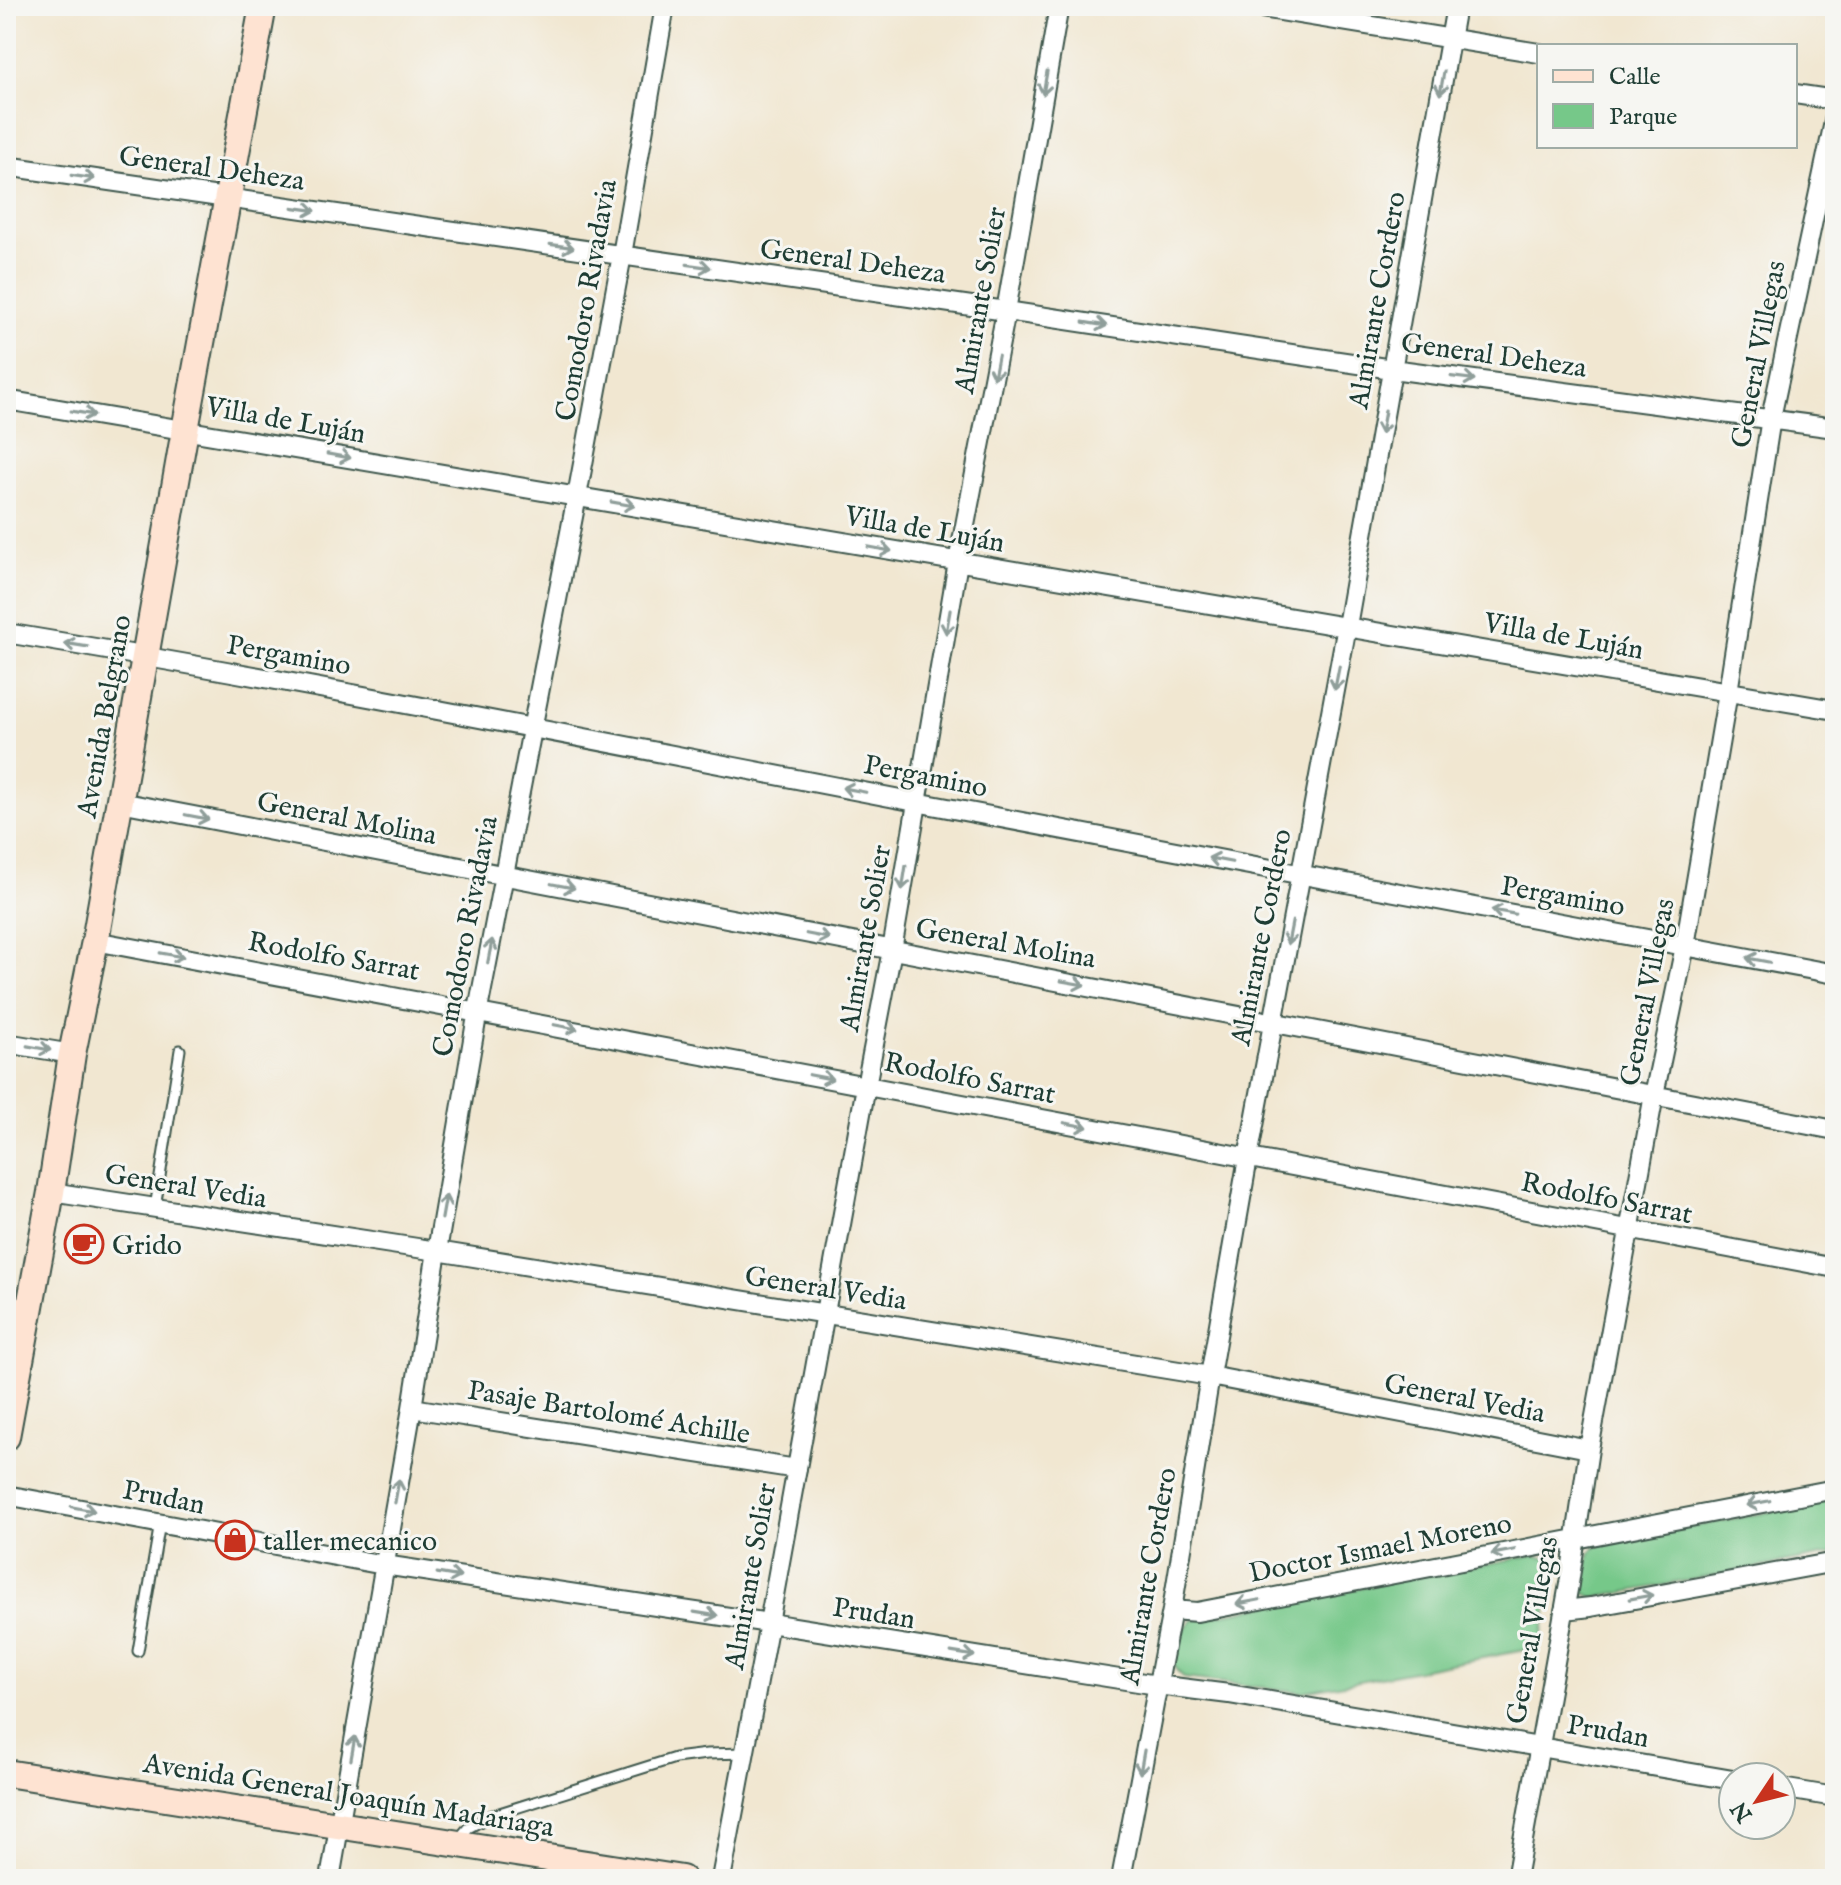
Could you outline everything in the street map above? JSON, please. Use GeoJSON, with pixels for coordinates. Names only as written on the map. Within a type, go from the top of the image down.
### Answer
{"type":"FeatureCollection","features":[{"type":"Feature","properties":{"kind":"street","name":"Avenida Belgrano"},"geometry":{"type":"LineString","coordinates":[[6,1437],[51,1192],[72,1054],[263,6]]}},
{"type":"Feature","properties":{"kind":"street","name":"Comodoro Rivadavia"},"geometry":{"type":"LineString","coordinates":[[330,1879],[478,1010],[622,255],[665,6]]}},
{"type":"Feature","properties":{"kind":"street","name":"Almirante Solier"},"geometry":{"type":"LineString","coordinates":[[721,1879],[892,950],[958,562],[1059,6]]}},
{"type":"Feature","properties":{"kind":"street"},"geometry":{"type":"LineString","coordinates":[[1249,6],[1537,53]]}},
{"type":"Feature","properties":{"kind":"street","name":"Almirante Cordero"},"geometry":{"type":"LineString","coordinates":[[1121,1879],[1172,1610],[1248,1158],[1347,626],[1456,6]]}},
{"type":"Feature","properties":{"kind":"street"},"geometry":{"type":"LineString","coordinates":[[1797,94],[1835,100]]}},
{"type":"Feature","properties":{"kind":"street","name":"General Villegas"},"geometry":{"type":"LineString","coordinates":[[1516,1879],[1589,1449],[1654,1095],[1685,946],[1771,418],[1835,117]]}},
{"type":"Feature","properties":{"kind":"street","name":"General Deheza"},"geometry":{"type":"LineString","coordinates":[[6,166],[1392,369],[1835,428]]}},
{"type":"Feature","properties":{"kind":"street","name":"Villa de Luján"},"geometry":{"type":"LineString","coordinates":[[6,400],[1835,710]]}},
{"type":"Feature","properties":{"kind":"street","name":"Pergamino"},"geometry":{"type":"LineString","coordinates":[[6,633],[532,727],[1835,974]]}},
{"type":"Feature","properties":{"kind":"street","name":"General Molina"},"geometry":{"type":"LineString","coordinates":[[120,802],[1273,1020],[1835,1130]]}},
{"type":"Feature","properties":{"kind":"street","name":"Rodolfo Sarrat"},"geometry":{"type":"LineString","coordinates":[[95,941],[478,1010],[1835,1268]]}},
{"type":"Feature","properties":{"kind":"street"},"geometry":{"type":"LineString","coordinates":[[6,1043],[72,1054]]}},
{"type":"Feature","properties":{"kind":"street","name":"General Vedia"},"geometry":{"type":"LineString","coordinates":[[51,1192],[1210,1376],[1589,1449]]}},
{"type":"Feature","properties":{"kind":"street","name":"Pasaje Bartolomé Achille"},"geometry":{"type":"LineString","coordinates":[[412,1408],[797,1469]]}},
{"type":"Feature","properties":{"kind":"street","name":"Doctor Ismael Moreno"},"geometry":{"type":"LineString","coordinates":[[1172,1610],[1197,1612],[1835,1489]]}},
{"type":"Feature","properties":{"kind":"street","name":"Prudan"},"geometry":{"type":"LineString","coordinates":[[6,1495],[384,1565],[1229,1694],[1717,1777]]}},
{"type":"Feature","properties":{"kind":"street"},"geometry":{"type":"LineString","coordinates":[[1564,1610],[1835,1562]]}},
{"type":"Feature","properties":{"kind":"street","name":"Avenida General Joaquín Madariaga"},"geometry":{"type":"LineString","coordinates":[[6,1773],[682,1879]]}},
{"type":"Feature","properties":{"kind":"street"},"geometry":{"type":"LineString","coordinates":[[1797,1791],[1835,1797]]}},
{"type":"Feature","properties":{"kind":"lane"},"geometry":{"type":"LineString","coordinates":[[155,1208],[180,1050]]}},
{"type":"Feature","properties":{"kind":"lane"},"geometry":{"type":"LineString","coordinates":[[138,1651],[160,1523]]}},
{"type":"Feature","properties":{"kind":"lane"},"geometry":{"type":"LineString","coordinates":[[456,1842],[468,1828],[490,1816],[661,1762],[697,1755],[745,1753]]}},
{"type":"Feature","properties":{"kind":"green space"},"geometry":{"type":"Polygon","coordinates":[[[1835,1499],[1835,1553],[1594,1598],[1585,1593],[1589,1554],[1595,1546],[1835,1499]]]}},
{"type":"Feature","properties":{"kind":"green space"},"geometry":{"type":"Polygon","coordinates":[[[1534,1555],[1549,1559],[1555,1569],[1541,1641],[1530,1649],[1301,1692],[1184,1678],[1175,1668],[1174,1648],[1192,1620],[1534,1555]]]}},
{"type":"Feature","properties":{"kind":"place","name":"Grido"},"geometry":{"type":"Point","coordinates":[84,1244]}},
{"type":"Feature","properties":{"kind":"place","name":"taller mecanico"},"geometry":{"type":"Point","coordinates":[235,1540]}}]}
